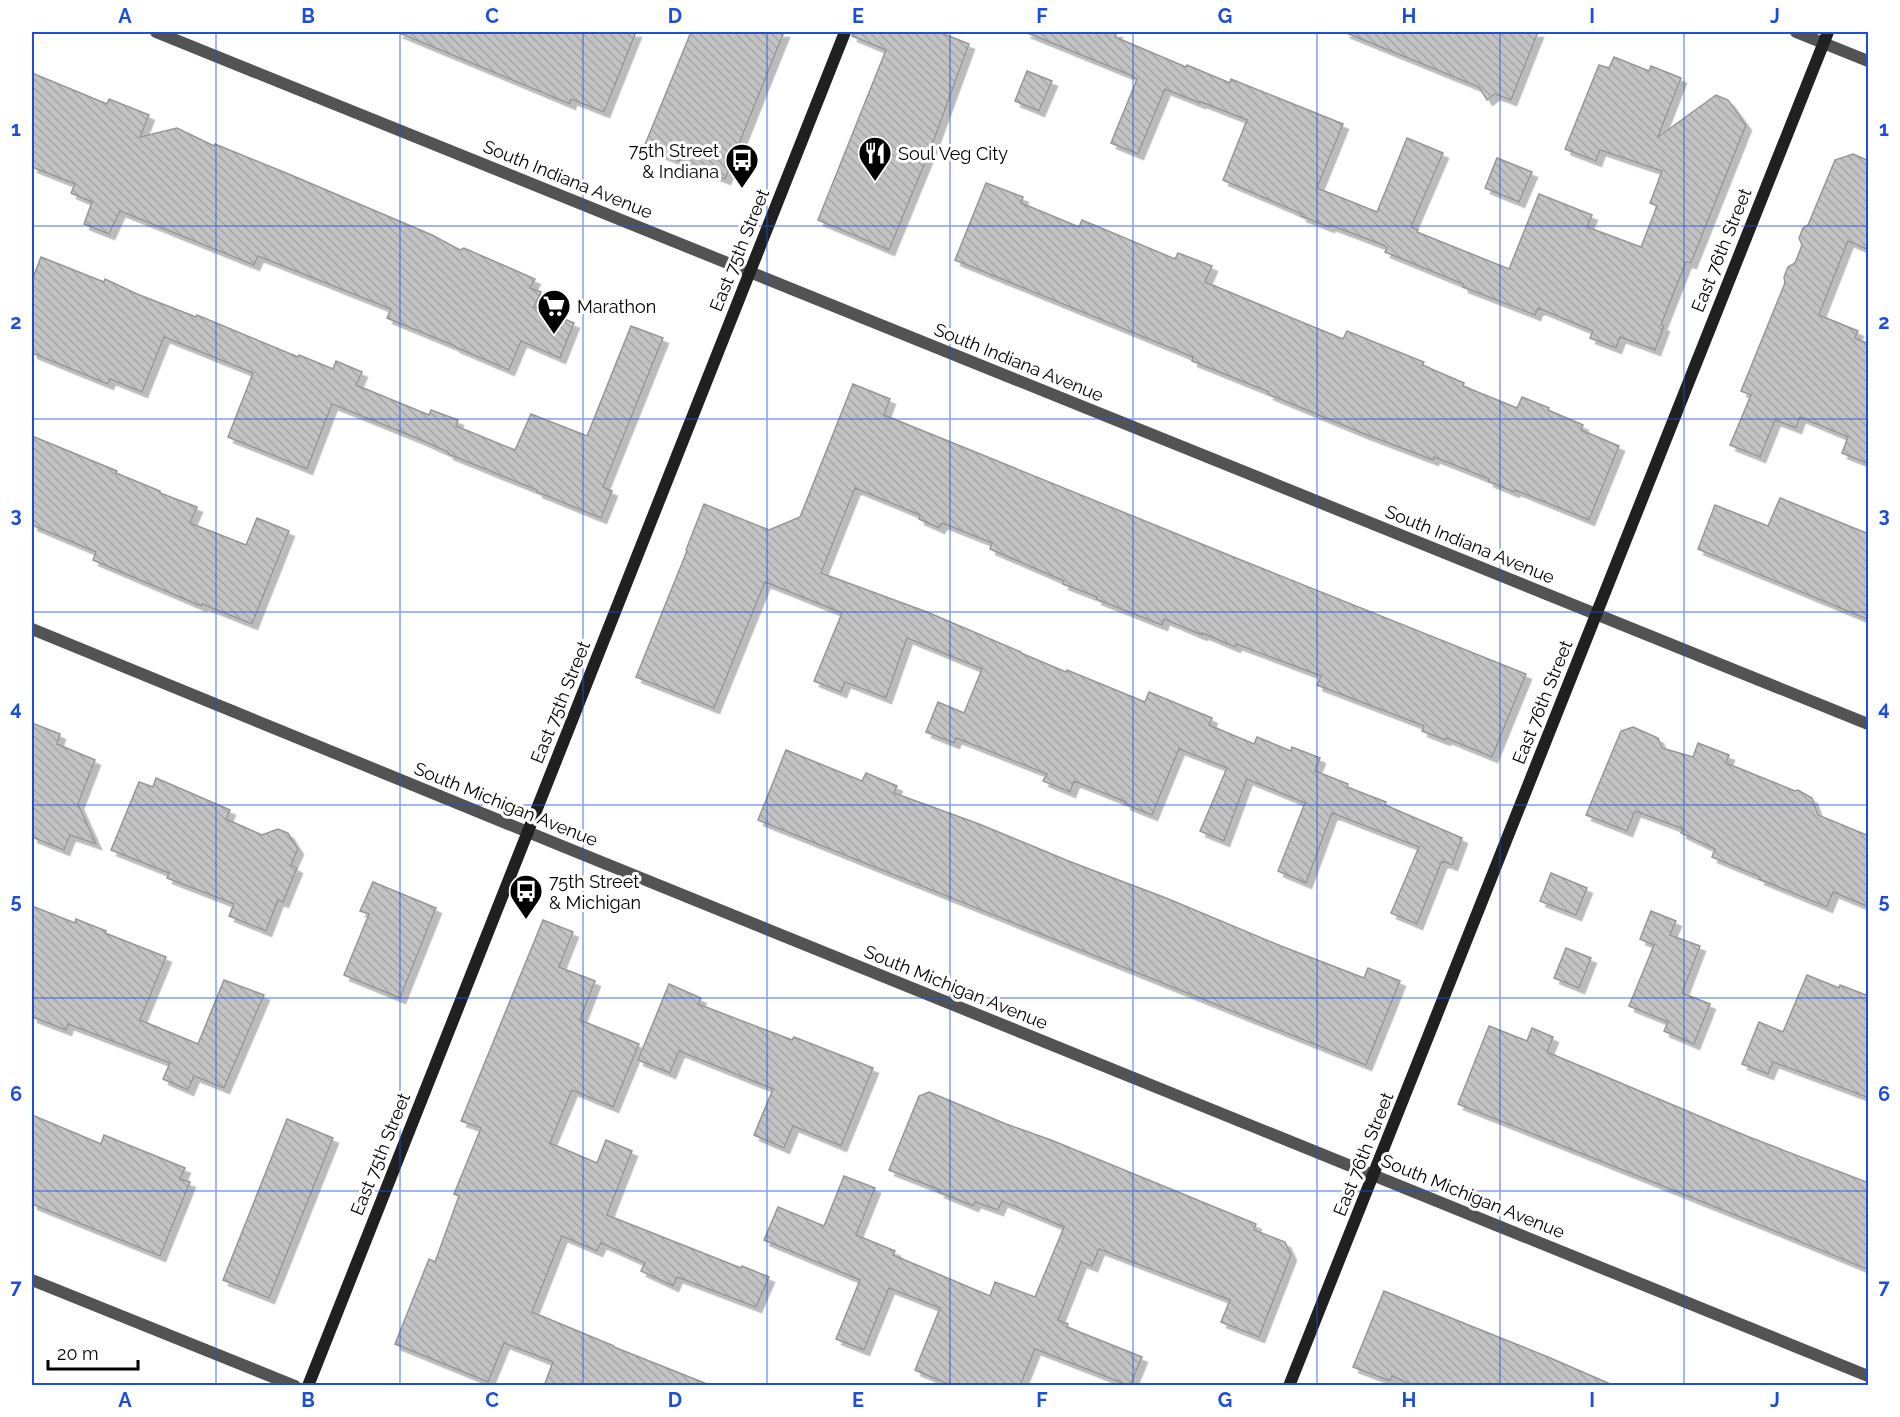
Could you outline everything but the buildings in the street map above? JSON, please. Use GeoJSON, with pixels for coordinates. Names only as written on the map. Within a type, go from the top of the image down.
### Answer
{"type":"FeatureCollection","features":[{"type":"Feature","properties":{"kind":"street","name":"South Indiana Avenue"},"geometry":{"type":"LineString","coordinates":[[156,32],[1869,724]]}},
{"type":"Feature","properties":{"kind":"street","name":"East 75th Street"},"geometry":{"type":"LineString","coordinates":[[308,1386],[844,32]]}},
{"type":"Feature","properties":{"kind":"street"},"geometry":{"type":"LineString","coordinates":[[1796,32],[1826,37],[1869,61]]}},
{"type":"Feature","properties":{"kind":"street","name":"East 76th Street"},"geometry":{"type":"LineString","coordinates":[[1289,1386],[1826,37]]}},
{"type":"Feature","properties":{"kind":"street","name":"South Michigan Avenue"},"geometry":{"type":"LineString","coordinates":[[32,629],[1869,1376]]}},
{"type":"Feature","properties":{"kind":"street"},"geometry":{"type":"LineString","coordinates":[[32,1280],[295,1386]]}},
{"type":"Feature","properties":{"kind":"place","name":"Soul Veg City"},"geometry":{"type":"Point","coordinates":[875,182]}},
{"type":"Feature","properties":{"kind":"place","name":"75th Street & Indiana"},"geometry":{"type":"Point","coordinates":[742,189]}},
{"type":"Feature","properties":{"kind":"place","name":"Marathon"},"geometry":{"type":"Point","coordinates":[554,335]}},
{"type":"Feature","properties":{"kind":"place","name":"75th Street & Michigan"},"geometry":{"type":"Point","coordinates":[526,920]}}]}
